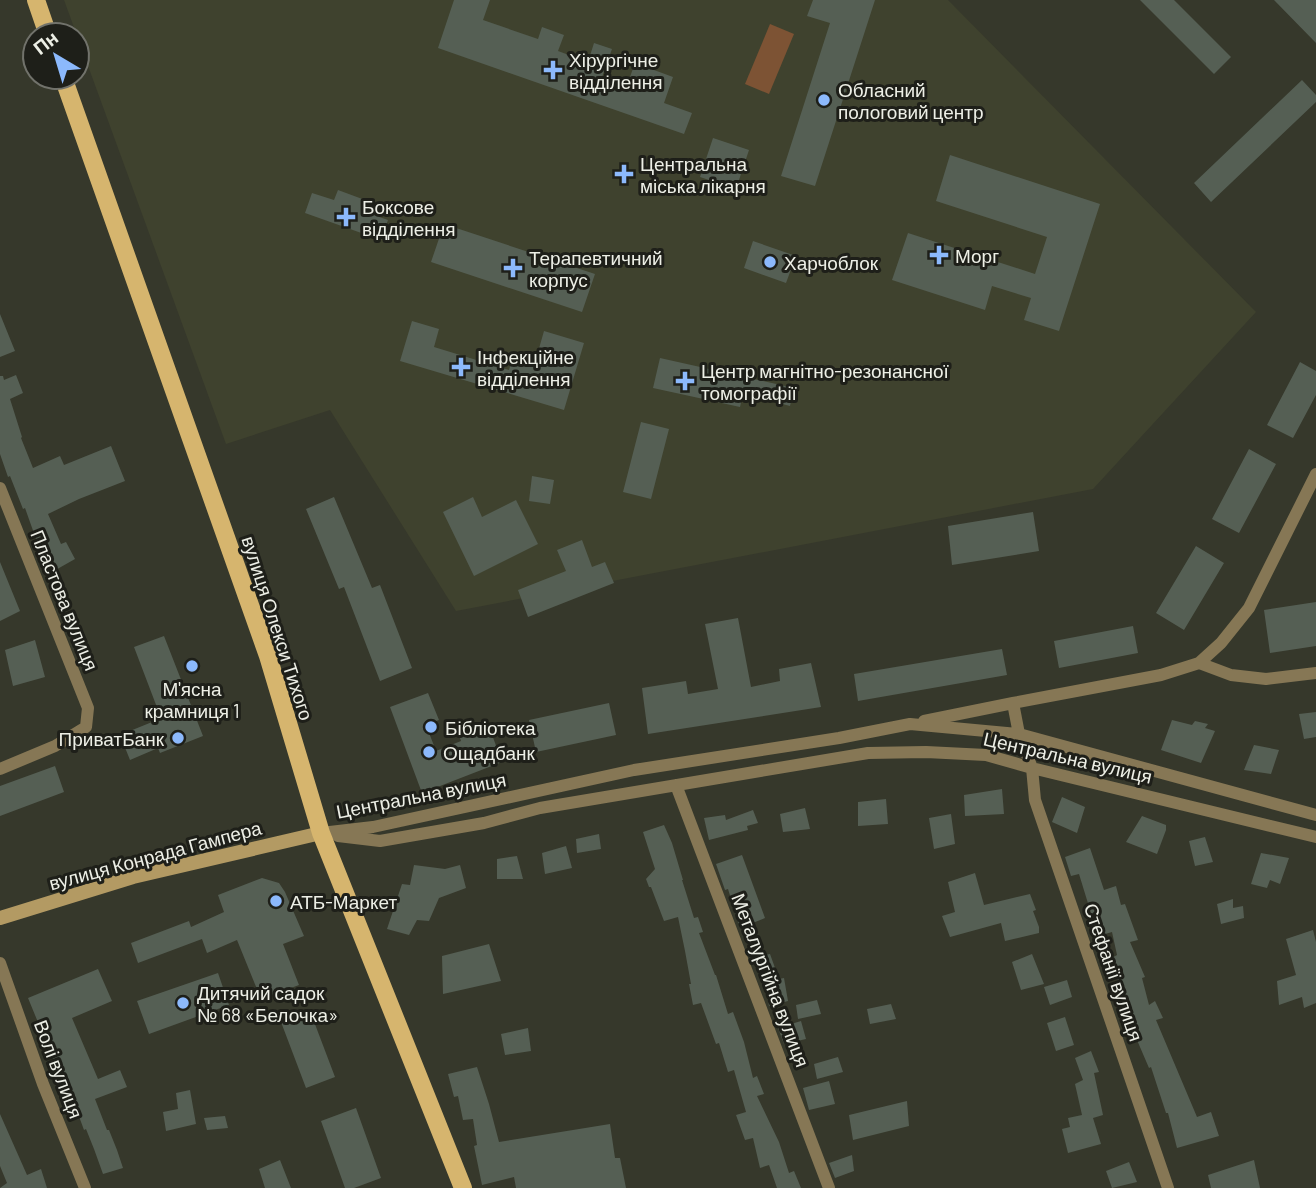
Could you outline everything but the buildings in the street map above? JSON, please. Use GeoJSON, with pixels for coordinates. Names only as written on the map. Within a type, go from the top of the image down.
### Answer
{"type":"FeatureCollection","features":[{"type":"Feature","properties":{"kind":"main road"},"geometry":{"type":"LineString","coordinates":[[36,0],[43,21]]}},
{"type":"Feature","properties":{"kind":"main road","name":"вулиця Олекси Тихого"},"geometry":{"type":"LineString","coordinates":[[68,91],[268,656],[320,834],[463,1188]]}},
{"type":"Feature","properties":{"kind":"main road","name":"вулиця Конрада Гампера"},"geometry":{"type":"LineString","coordinates":[[0,918],[133,877],[320,834]]}},
{"type":"Feature","properties":{"kind":"street"},"geometry":{"type":"LineString","coordinates":[[910,724],[1161,675],[1199,663],[1221,643],[1249,608],[1316,474]]}},
{"type":"Feature","properties":{"kind":"street","name":"Пластова вулиця"},"geometry":{"type":"LineString","coordinates":[[0,488],[88,708],[86,727],[55,746],[0,769]]}},
{"type":"Feature","properties":{"kind":"street"},"geometry":{"type":"LineString","coordinates":[[1199,663],[1231,675],[1266,679],[1316,673]]}},
{"type":"Feature","properties":{"kind":"street","name":"Стефанії вулиця"},"geometry":{"type":"LineString","coordinates":[[1013,704],[1019,734],[1031,768],[1034,800],[1168,1188]]}},
{"type":"Feature","properties":{"kind":"street","name":"Центральна вулиця"},"geometry":{"type":"LineString","coordinates":[[320,834],[373,827],[634,770],[839,738],[910,724],[1019,734],[1316,815]]}},
{"type":"Feature","properties":{"kind":"street","name":"Центральна вулиця"},"geometry":{"type":"LineString","coordinates":[[320,834],[380,841],[484,823],[540,808],[868,753],[926,752],[986,755],[1316,837]]}},
{"type":"Feature","properties":{"kind":"street","name":"Металургійна вулиця"},"geometry":{"type":"LineString","coordinates":[[676,785],[829,1188]]}},
{"type":"Feature","properties":{"kind":"street","name":"Волі вулиця"},"geometry":{"type":"LineString","coordinates":[[0,963],[43,1084],[85,1188]]}},
{"type":"Feature","properties":{"kind":"shaded area","name":"Центральна міська лікарня"},"geometry":{"type":"Polygon","coordinates":[[[64,0],[948,0],[1256,312],[1093,489],[456,611],[330,410],[226,444],[91,74],[91,21],[72,21],[64,0]]]}},
{"type":"Feature","properties":{"kind":"shaded area"},"geometry":{"type":"Polygon","coordinates":[[[770,24],[794,34],[769,94],[745,84],[770,24]]]}},
{"type":"Feature","properties":{"kind":"place","name":"Хірургічне відділення"},"geometry":{"type":"Point","coordinates":[553,70]}},
{"type":"Feature","properties":{"kind":"place","name":"Обласний пологовий центр"},"geometry":{"type":"Point","coordinates":[824,100]}},
{"type":"Feature","properties":{"kind":"place","name":"Центральна міська лікарня"},"geometry":{"type":"Point","coordinates":[624,174]}},
{"type":"Feature","properties":{"kind":"place","name":"Боксове відділення"},"geometry":{"type":"Point","coordinates":[346,217]}},
{"type":"Feature","properties":{"kind":"place","name":"Морг"},"geometry":{"type":"Point","coordinates":[939,255]}},
{"type":"Feature","properties":{"kind":"place","name":"Харчоблок"},"geometry":{"type":"Point","coordinates":[770,262]}},
{"type":"Feature","properties":{"kind":"place","name":"Терапевтичний корпус"},"geometry":{"type":"Point","coordinates":[513,268]}},
{"type":"Feature","properties":{"kind":"place","name":"Інфекційне відділення"},"geometry":{"type":"Point","coordinates":[461,367]}},
{"type":"Feature","properties":{"kind":"place","name":"Центр магнітно-резонансної томографії"},"geometry":{"type":"Point","coordinates":[685,381]}},
{"type":"Feature","properties":{"kind":"place","name":"М'ясна крамниця 1"},"geometry":{"type":"Point","coordinates":[192,666]}},
{"type":"Feature","properties":{"kind":"place","name":"Бібліотека"},"geometry":{"type":"Point","coordinates":[431,727]}},
{"type":"Feature","properties":{"kind":"place","name":"ПриватБанк"},"geometry":{"type":"Point","coordinates":[178,738]}},
{"type":"Feature","properties":{"kind":"place","name":"Ощадбанк"},"geometry":{"type":"Point","coordinates":[429,752]}},
{"type":"Feature","properties":{"kind":"place","name":"АТБ-Маркет"},"geometry":{"type":"Point","coordinates":[276,901]}},
{"type":"Feature","properties":{"kind":"place","name":"Дитячий садок № 68 «Белочка»"},"geometry":{"type":"Point","coordinates":[183,1003]}}]}
